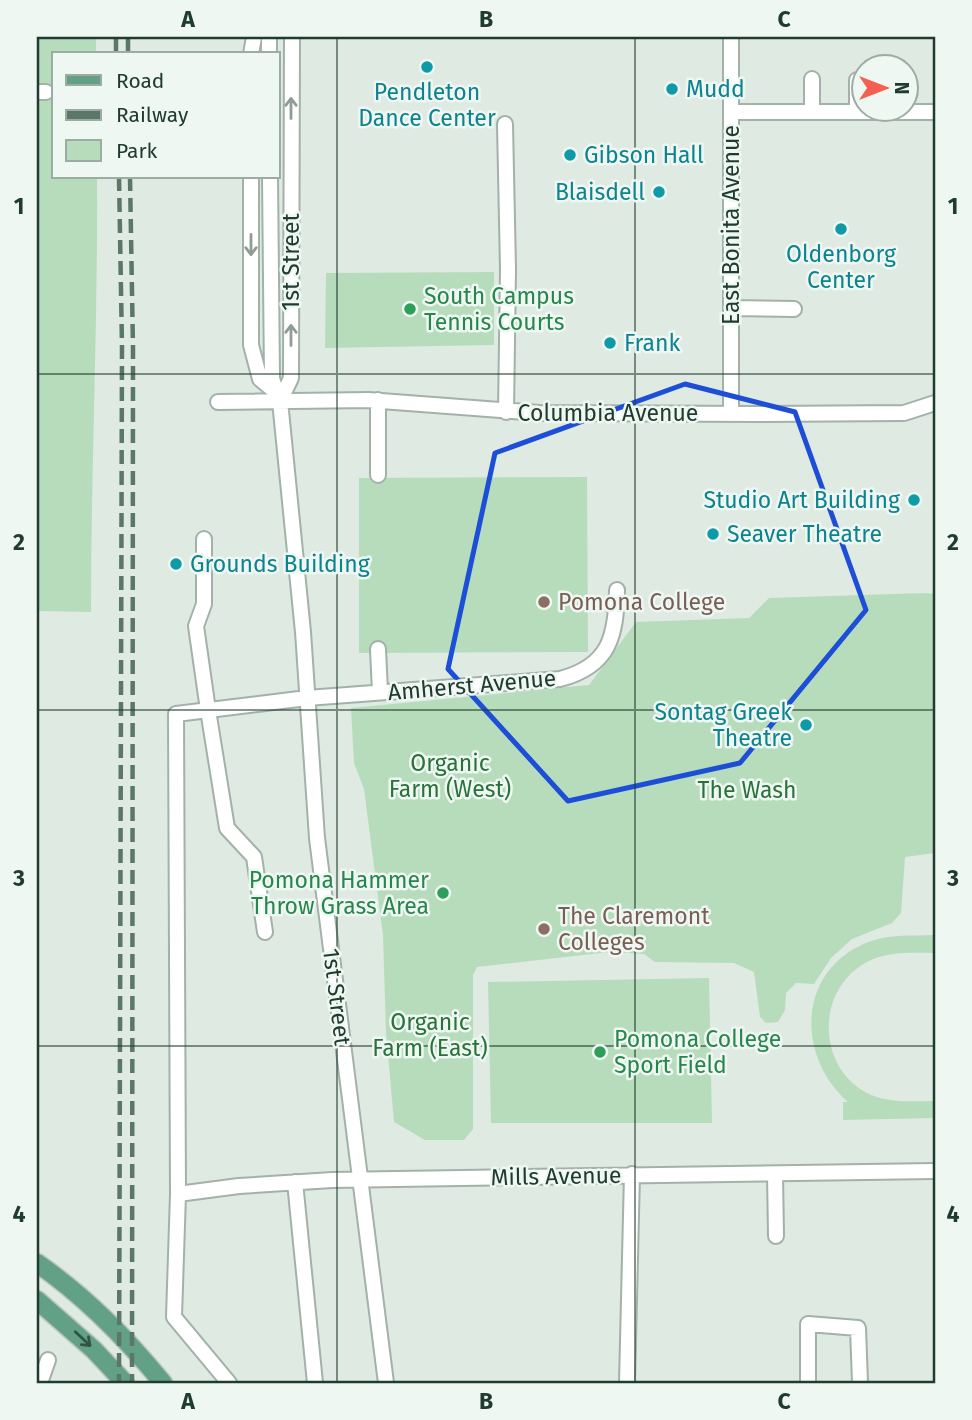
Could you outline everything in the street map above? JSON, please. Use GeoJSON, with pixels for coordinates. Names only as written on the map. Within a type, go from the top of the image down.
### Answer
{"type":"FeatureCollection","features":[{"type":"Feature","properties":{"kind":"main road"},"geometry":{"type":"LineString","coordinates":[[37,1263],[70,1286],[119,1331],[163,1383]]}},
{"type":"Feature","properties":{"kind":"main road"},"geometry":{"type":"LineString","coordinates":[[37,1300],[94,1350],[125,1383]]}},
{"type":"Feature","properties":{"kind":"street","name":"1st Street"},"geometry":{"type":"LineString","coordinates":[[279,397],[291,378],[292,37]]}},
{"type":"Feature","properties":{"kind":"street","name":"East Bonita Avenue"},"geometry":{"type":"LineString","coordinates":[[731,37],[731,413]]}},
{"type":"Feature","properties":{"kind":"street"},"geometry":{"type":"LineString","coordinates":[[812,79],[812,111]]}},
{"type":"Feature","properties":{"kind":"street"},"geometry":{"type":"LineString","coordinates":[[731,111],[850,111]]}},
{"type":"Feature","properties":{"kind":"street"},"geometry":{"type":"LineString","coordinates":[[505,124],[508,269],[506,412]]}},
{"type":"Feature","properties":{"kind":"street"},"geometry":{"type":"LineString","coordinates":[[251,178],[251,345],[260,379],[279,397]]}},
{"type":"Feature","properties":{"kind":"street","name":"1st Street"},"geometry":{"type":"LineString","coordinates":[[270,178],[272,379],[279,397],[317,838],[386,1383]]}},
{"type":"Feature","properties":{"kind":"street"},"geometry":{"type":"LineString","coordinates":[[732,308],[794,309]]}},
{"type":"Feature","properties":{"kind":"street","name":"Columbia Avenue"},"geometry":{"type":"LineString","coordinates":[[218,402],[279,397],[377,400],[506,412],[731,413],[904,412],[935,403]]}},
{"type":"Feature","properties":{"kind":"street"},"geometry":{"type":"LineString","coordinates":[[377,400],[378,475]]}},
{"type":"Feature","properties":{"kind":"street"},"geometry":{"type":"LineString","coordinates":[[204,540],[204,604],[196,626],[208,710],[227,828],[254,857],[265,932]]}},
{"type":"Feature","properties":{"kind":"street","name":"Amherst Avenue"},"geometry":{"type":"LineString","coordinates":[[178,1194],[176,714],[307,698],[560,680],[588,669],[608,646],[616,620],[617,590]]}},
{"type":"Feature","properties":{"kind":"street"},"geometry":{"type":"LineString","coordinates":[[378,649],[380,692]]}},
{"type":"Feature","properties":{"kind":"street","name":"Mills Avenue"},"geometry":{"type":"LineString","coordinates":[[178,1194],[239,1186],[360,1180],[935,1171]]}},
{"type":"Feature","properties":{"kind":"street"},"geometry":{"type":"LineString","coordinates":[[627,1383],[632,1174]]}},
{"type":"Feature","properties":{"kind":"street"},"geometry":{"type":"LineString","coordinates":[[775,1174],[776,1236]]}},
{"type":"Feature","properties":{"kind":"street"},"geometry":{"type":"LineString","coordinates":[[295,1182],[315,1383]]}},
{"type":"Feature","properties":{"kind":"street"},"geometry":{"type":"LineString","coordinates":[[178,1194],[174,1317],[229,1383]]}},
{"type":"Feature","properties":{"kind":"street"},"geometry":{"type":"LineString","coordinates":[[808,1383],[808,1324],[858,1328],[860,1383]]}},
{"type":"Feature","properties":{"kind":"street"},"geometry":{"type":"LineString","coordinates":[[40,1383],[48,1360]]}},
{"type":"Feature","properties":{"kind":"highlighted area"},"geometry":{"type":"Polygon","coordinates":[[[685,384],[795,412],[866,610],[740,763],[568,801],[448,669],[495,453],[685,384]]]}},
{"type":"Feature","properties":{"kind":"green space"},"geometry":{"type":"Polygon","coordinates":[[[37,37],[96,37],[96,52],[52,52],[52,178],[97,178],[91,612],[37,611],[37,37]]]}},
{"type":"Feature","properties":{"kind":"green space","name":"South Campus Tennis Courts"},"geometry":{"type":"Polygon","coordinates":[[[494,272],[494,345],[325,348],[326,273],[494,272]]]}},
{"type":"Feature","properties":{"kind":"green space"},"geometry":{"type":"Polygon","coordinates":[[[587,477],[588,652],[359,653],[359,478],[587,477]]]}},
{"type":"Feature","properties":{"kind":"green space","name":"The Wash"},"geometry":{"type":"Polygon","coordinates":[[[935,594],[935,853],[905,857],[901,913],[892,923],[852,939],[831,958],[814,984],[796,983],[786,993],[785,1010],[778,1022],[766,1023],[760,1017],[754,972],[734,963],[655,962],[644,954],[610,952],[477,967],[473,975],[473,1129],[464,1140],[425,1140],[394,1122],[386,1032],[383,935],[364,789],[354,763],[351,708],[589,685],[636,622],[749,618],[769,598],[935,594]]]}},
{"type":"Feature","properties":{"kind":"green space"},"geometry":{"type":"Polygon","coordinates":[[[935,935],[935,953],[883,956],[867,962],[850,974],[838,990],[831,1008],[829,1028],[831,1047],[838,1065],[850,1081],[875,1097],[901,1101],[935,1101],[935,1118],[843,1120],[843,1102],[848,1102],[830,1082],[812,1037],[812,1013],[817,991],[829,970],[847,953],[871,941],[895,936],[935,935]]]}},
{"type":"Feature","properties":{"kind":"green space","name":"Pomona College Sport Field"},"geometry":{"type":"Polygon","coordinates":[[[709,978],[712,1123],[491,1123],[488,982],[709,978]]]}},
{"type":"Feature","properties":{"kind":"railway"},"geometry":{"type":"LineString","coordinates":[[116,37],[116,52]]}},
{"type":"Feature","properties":{"kind":"railway"},"geometry":{"type":"LineString","coordinates":[[128,37],[128,52]]}},
{"type":"Feature","properties":{"kind":"railway"},"geometry":{"type":"LineString","coordinates":[[119,178],[122,346],[119,1383]]}},
{"type":"Feature","properties":{"kind":"railway"},"geometry":{"type":"LineString","coordinates":[[130,178],[133,348],[132,1383]]}},
{"type":"Feature","properties":{"kind":"place","name":"Pendleton Dance Center"},"geometry":{"type":"Point","coordinates":[427,67]}},
{"type":"Feature","properties":{"kind":"place","name":"Mudd"},"geometry":{"type":"Point","coordinates":[672,89]}},
{"type":"Feature","properties":{"kind":"place","name":"Gibson Hall"},"geometry":{"type":"Point","coordinates":[570,155]}},
{"type":"Feature","properties":{"kind":"place","name":"Blaisdell"},"geometry":{"type":"Point","coordinates":[659,192]}},
{"type":"Feature","properties":{"kind":"place","name":"Oldenborg Center"},"geometry":{"type":"Point","coordinates":[841,229]}},
{"type":"Feature","properties":{"kind":"place","name":"South Campus Tennis Courts"},"geometry":{"type":"Point","coordinates":[410,309]}},
{"type":"Feature","properties":{"kind":"place","name":"Frank"},"geometry":{"type":"Point","coordinates":[610,343]}},
{"type":"Feature","properties":{"kind":"place","name":"Studio Art Building"},"geometry":{"type":"Point","coordinates":[914,500]}},
{"type":"Feature","properties":{"kind":"place","name":"Seaver Theatre"},"geometry":{"type":"Point","coordinates":[713,534]}},
{"type":"Feature","properties":{"kind":"place","name":"Grounds Building"},"geometry":{"type":"Point","coordinates":[176,564]}},
{"type":"Feature","properties":{"kind":"place","name":"Pomona College"},"geometry":{"type":"Point","coordinates":[544,602]}},
{"type":"Feature","properties":{"kind":"place","name":"Sontag Greek Theatre"},"geometry":{"type":"Point","coordinates":[806,725]}},
{"type":"Feature","properties":{"kind":"place","name":"Pomona Hammer Throw Grass Area"},"geometry":{"type":"Point","coordinates":[443,893]}},
{"type":"Feature","properties":{"kind":"place","name":"The Claremont Colleges"},"geometry":{"type":"Point","coordinates":[544,929]}},
{"type":"Feature","properties":{"kind":"place","name":"Pomona College Sport Field"},"geometry":{"type":"Point","coordinates":[600,1052]}},
{"type":"Feature","properties":{"kind":"park label","name":"Organic Farm (West)"},"geometry":{"type":"Point","coordinates":[450,776]}},
{"type":"Feature","properties":{"kind":"park label","name":"Organic Farm (East)"},"geometry":{"type":"Point","coordinates":[430,1035]}}]}
